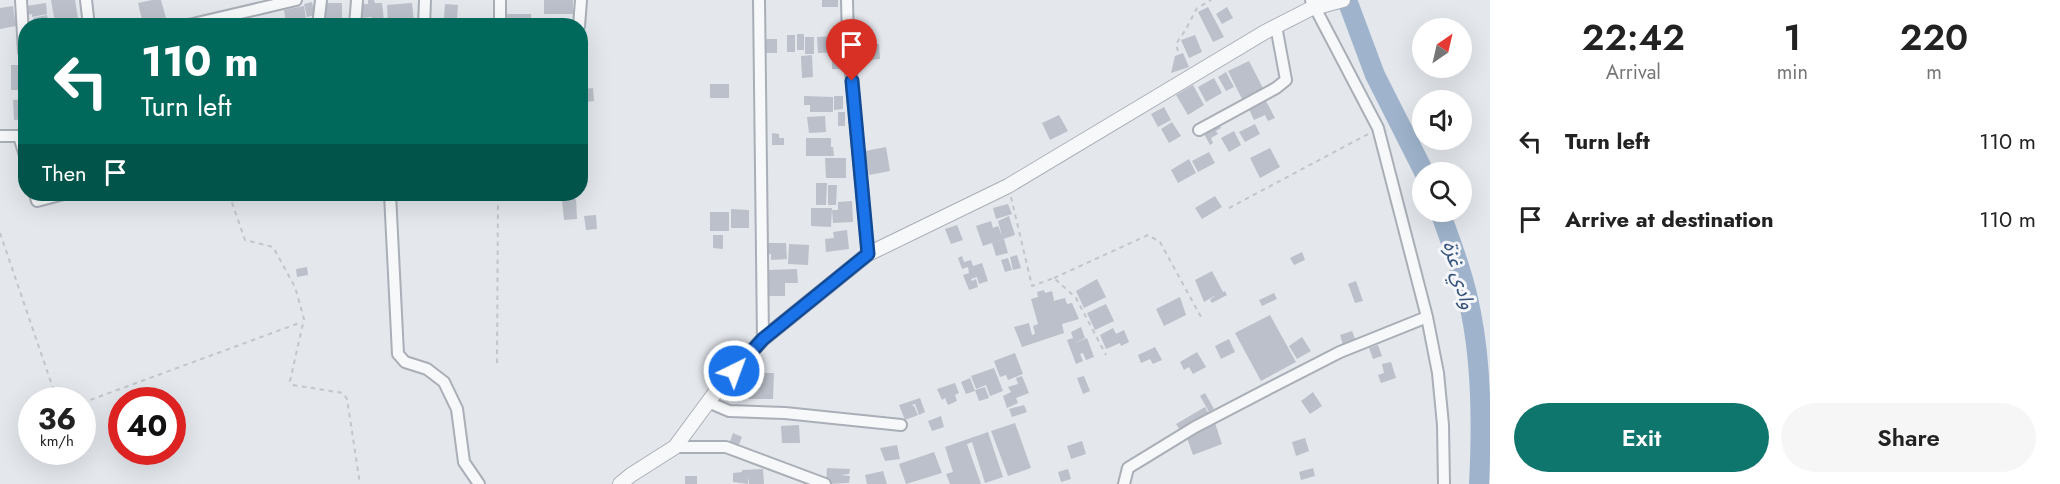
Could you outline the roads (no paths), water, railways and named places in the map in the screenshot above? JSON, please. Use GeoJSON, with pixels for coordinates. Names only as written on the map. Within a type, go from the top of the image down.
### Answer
{"type":"FeatureCollection","features":[{"type":"Feature","properties":{"kind":"street"},"geometry":{"type":"LineString","coordinates":[[21,0],[22,18]]}},
{"type":"Feature","properties":{"kind":"street"},"geometry":{"type":"LineString","coordinates":[[86,0],[88,18]]}},
{"type":"Feature","properties":{"kind":"street"},"geometry":{"type":"LineString","coordinates":[[218,18],[296,0]]}},
{"type":"Feature","properties":{"kind":"street"},"geometry":{"type":"LineString","coordinates":[[319,18],[321,0]]}},
{"type":"Feature","properties":{"kind":"street"},"geometry":{"type":"LineString","coordinates":[[355,18],[357,0]]}},
{"type":"Feature","properties":{"kind":"street"},"geometry":{"type":"LineString","coordinates":[[424,18],[425,0]]}},
{"type":"Feature","properties":{"kind":"street"},"geometry":{"type":"LineString","coordinates":[[500,0],[500,18]]}},
{"type":"Feature","properties":{"kind":"street"},"geometry":{"type":"LineString","coordinates":[[580,18],[581,0]]}},
{"type":"Feature","properties":{"kind":"street"},"geometry":{"type":"LineString","coordinates":[[759,0],[763,339]]}},
{"type":"Feature","properties":{"kind":"street"},"geometry":{"type":"LineString","coordinates":[[847,0],[848,40],[868,254]]}},
{"type":"Feature","properties":{"kind":"street"},"geometry":{"type":"LineString","coordinates":[[620,484],[675,447],[708,402],[763,339],[868,254],[1008,186],[1313,4],[1337,1]]}},
{"type":"Feature","properties":{"kind":"street"},"geometry":{"type":"LineString","coordinates":[[1313,4],[1378,128],[1427,317],[1438,373],[1443,425],[1444,484]]}},
{"type":"Feature","properties":{"kind":"street"},"geometry":{"type":"LineString","coordinates":[[1199,130],[1276,88],[1286,80],[1276,26]]}},
{"type":"Feature","properties":{"kind":"street"},"geometry":{"type":"LineString","coordinates":[[0,136],[18,136]]}},
{"type":"Feature","properties":{"kind":"street"},"geometry":{"type":"LineString","coordinates":[[390,201],[398,354],[405,362],[427,369],[444,382],[457,409],[464,462],[480,484]]}},
{"type":"Feature","properties":{"kind":"street"},"geometry":{"type":"LineString","coordinates":[[1124,484],[1128,468],[1196,427],[1340,352],[1427,317]]}},
{"type":"Feature","properties":{"kind":"street"},"geometry":{"type":"LineString","coordinates":[[708,402],[729,411],[785,413],[901,425]]}},
{"type":"Feature","properties":{"kind":"street"},"geometry":{"type":"LineString","coordinates":[[675,447],[726,447],[825,484]]}},
{"type":"Feature","properties":{"kind":"waterway","name":"وادي غزة"},"geometry":{"type":"LineString","coordinates":[[1347,0],[1375,75],[1419,162]]}},
{"type":"Feature","properties":{"kind":"waterway","name":"وادي غزة"},"geometry":{"type":"LineString","coordinates":[[1444,222],[1462,275],[1475,334],[1480,398],[1479,484]]}}]}
